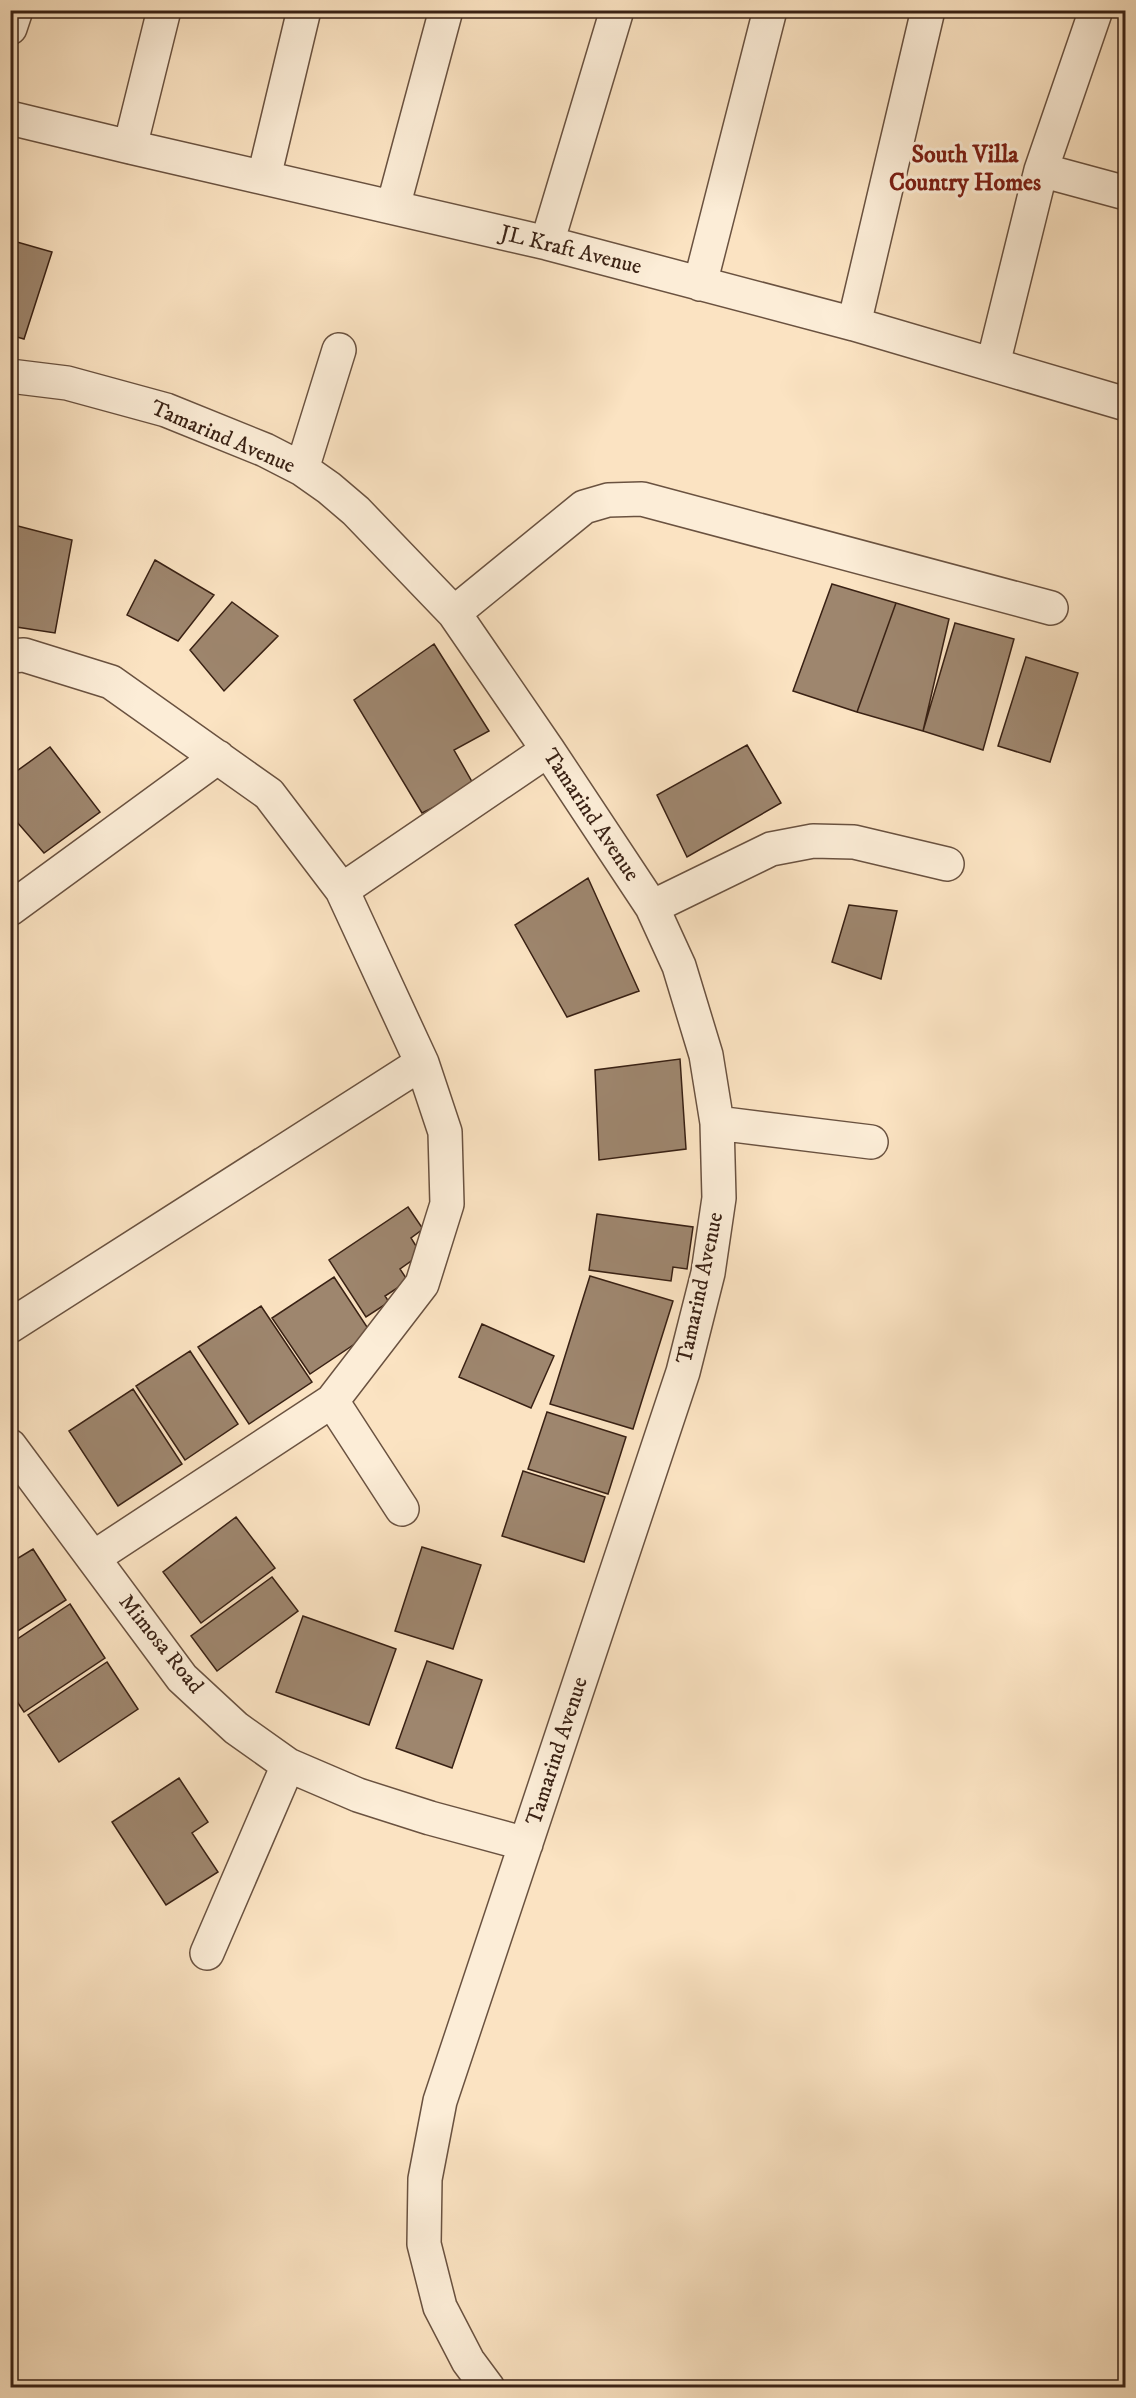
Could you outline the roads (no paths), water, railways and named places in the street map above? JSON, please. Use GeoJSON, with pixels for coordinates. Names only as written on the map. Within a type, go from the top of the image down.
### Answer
{"type":"FeatureCollection","features":[{"type":"Feature","properties":{"kind":"street"},"geometry":{"type":"LineString","coordinates":[[10,28],[16,10]]}},
{"type":"Feature","properties":{"kind":"street"},"geometry":{"type":"LineString","coordinates":[[130,147],[164,10]]}},
{"type":"Feature","properties":{"kind":"street"},"geometry":{"type":"LineString","coordinates":[[264,177],[304,10]]}},
{"type":"Feature","properties":{"kind":"street"},"geometry":{"type":"LineString","coordinates":[[393,207],[446,10]]}},
{"type":"Feature","properties":{"kind":"street"},"geometry":{"type":"LineString","coordinates":[[548,243],[617,10]]}},
{"type":"Feature","properties":{"kind":"street"},"geometry":{"type":"LineString","coordinates":[[700,284],[770,10]]}},
{"type":"Feature","properties":{"kind":"street"},"geometry":{"type":"LineString","coordinates":[[854,324],[928,10]]}},
{"type":"Feature","properties":{"kind":"street"},"geometry":{"type":"LineString","coordinates":[[993,364],[1041,170],[1096,10]]}},
{"type":"Feature","properties":{"kind":"street","name":"JL Kraft Avenue"},"geometry":{"type":"LineString","coordinates":[[10,117],[130,147],[548,243],[854,324],[1125,405]]}},
{"type":"Feature","properties":{"kind":"street"},"geometry":{"type":"LineString","coordinates":[[1041,170],[1125,193]]}},
{"type":"Feature","properties":{"kind":"street"},"geometry":{"type":"LineString","coordinates":[[302,469],[339,350]]}},
{"type":"Feature","properties":{"kind":"street","name":"Tamarind Avenue"},"geometry":{"type":"LineString","coordinates":[[10,376],[67,383],[166,410],[266,450],[302,469],[356,511],[454,613],[652,907],[679,966],[706,1055],[717,1123],[719,1198],[708,1273],[684,1372],[440,2101],[425,2179],[424,2244],[440,2307],[468,2361],[488,2388]]}},
{"type":"Feature","properties":{"kind":"street"},"geometry":{"type":"LineString","coordinates":[[454,613],[584,507],[608,500],[642,499],[1051,608]]}},
{"type":"Feature","properties":{"kind":"street"},"geometry":{"type":"LineString","coordinates":[[10,656],[24,655],[111,682],[269,794],[342,890],[422,1063],[446,1132],[447,1204],[422,1284],[332,1401],[93,1557]]}},
{"type":"Feature","properties":{"kind":"street"},"geometry":{"type":"LineString","coordinates":[[342,890],[548,750]]}},
{"type":"Feature","properties":{"kind":"street"},"geometry":{"type":"LineString","coordinates":[[10,909],[218,757]]}},
{"type":"Feature","properties":{"kind":"street"},"geometry":{"type":"LineString","coordinates":[[652,907],[771,849],[813,841],[854,843],[947,864]]}},
{"type":"Feature","properties":{"kind":"street"},"geometry":{"type":"LineString","coordinates":[[10,1326],[422,1063]]}},
{"type":"Feature","properties":{"kind":"street"},"geometry":{"type":"LineString","coordinates":[[717,1123],[871,1142]]}},
{"type":"Feature","properties":{"kind":"street"},"geometry":{"type":"LineString","coordinates":[[332,1401],[402,1509]]}},
{"type":"Feature","properties":{"kind":"street","name":"Mimosa Road"},"geometry":{"type":"LineString","coordinates":[[10,1446],[182,1678],[236,1728],[288,1765],[358,1795],[430,1818],[526,1844]]}},
{"type":"Feature","properties":{"kind":"street"},"geometry":{"type":"LineString","coordinates":[[207,1953],[288,1765]]}},
{"type":"Feature","properties":{"kind":"district","name":"South Villa Country Homes"},"geometry":{"type":"Point","coordinates":[965,169]}}]}
